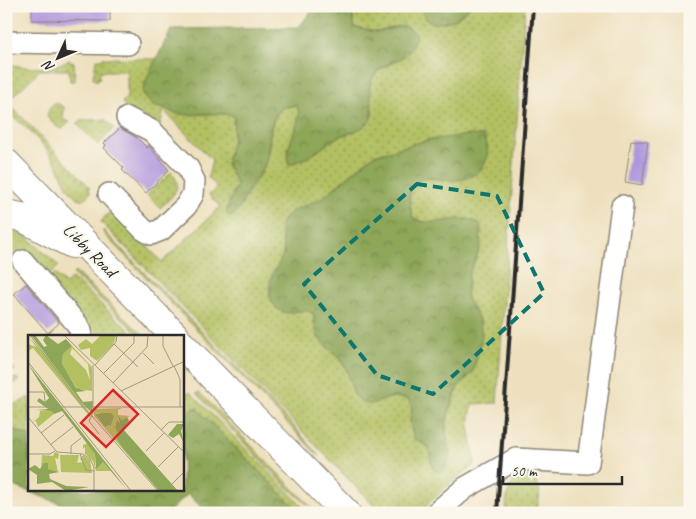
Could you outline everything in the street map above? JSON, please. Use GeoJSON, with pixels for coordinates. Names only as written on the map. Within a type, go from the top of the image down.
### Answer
{"type":"FeatureCollection","features":[{"type":"Feature","properties":{"kind":"main road","name":"Libby Road"},"geometry":{"type":"LineString","coordinates":[[6,163],[174,335]]}},
{"type":"Feature","properties":{"kind":"main road"},"geometry":{"type":"LineString","coordinates":[[6,214],[29,221],[99,259]]}},
{"type":"Feature","properties":{"kind":"main road"},"geometry":{"type":"LineString","coordinates":[[184,347],[346,513]]}},
{"type":"Feature","properties":{"kind":"street"},"geometry":{"type":"LineString","coordinates":[[6,42],[128,44]]}},
{"type":"Feature","properties":{"kind":"street"},"geometry":{"type":"LineString","coordinates":[[109,194],[144,230],[182,191],[179,175],[127,118]]}},
{"type":"Feature","properties":{"kind":"street"},"geometry":{"type":"LineString","coordinates":[[436,513],[465,488],[500,466],[516,459],[588,463],[622,206]]}},
{"type":"Feature","properties":{"kind":"street"},"geometry":{"type":"LineString","coordinates":[[23,262],[77,324],[81,331],[80,335]]}},
{"type":"Feature","properties":{"kind":"highlighted area"},"geometry":{"type":"Polygon","coordinates":[[[417,184],[497,196],[544,293],[433,394],[377,375],[304,284],[417,184]]]}},
{"type":"Feature","properties":{"kind":"green space"},"geometry":{"type":"Polygon","coordinates":[[[315,6],[357,6],[352,15],[355,28],[377,32],[404,26],[416,33],[413,44],[404,56],[381,68],[372,79],[370,89],[372,115],[367,124],[358,130],[338,137],[314,154],[289,165],[287,158],[288,150],[297,125],[299,111],[296,105],[283,107],[277,113],[271,126],[268,153],[263,168],[238,210],[231,217],[226,213],[237,185],[226,163],[233,138],[234,116],[227,114],[189,115],[153,106],[146,99],[143,90],[144,86],[172,29],[299,27],[315,6]]]}},
{"type":"Feature","properties":{"kind":"green space"},"geometry":{"type":"Polygon","coordinates":[[[357,6],[421,6],[454,20],[471,6],[525,6],[497,403],[472,404],[469,425],[475,464],[447,486],[420,513],[381,513],[101,222],[107,214],[115,213],[162,262],[220,207],[209,195],[217,187],[208,177],[212,160],[164,111],[160,125],[128,111],[122,102],[127,97],[127,71],[100,71],[99,79],[96,81],[93,78],[96,60],[103,58],[158,59],[144,87],[153,106],[189,115],[227,114],[234,116],[233,138],[226,163],[237,185],[229,202],[245,198],[261,174],[268,157],[273,121],[283,107],[296,105],[299,117],[288,157],[288,164],[308,157],[338,137],[354,132],[363,123],[371,104],[370,88],[373,78],[384,67],[406,54],[399,26],[377,32],[355,28],[352,15],[357,6]],[[484,136],[428,140],[374,155],[322,198],[287,215],[280,225],[284,253],[283,259],[272,273],[269,296],[286,313],[306,310],[314,314],[314,323],[327,346],[337,354],[348,373],[354,395],[370,404],[394,397],[409,400],[412,408],[410,423],[414,439],[429,447],[432,468],[437,472],[444,470],[449,457],[446,435],[447,420],[458,387],[473,372],[479,348],[480,322],[466,297],[469,274],[480,248],[466,219],[429,224],[413,218],[410,190],[422,178],[452,180],[476,174],[488,148],[484,136]]]}},
{"type":"Feature","properties":{"kind":"green space"},"geometry":{"type":"Polygon","coordinates":[[[471,6],[454,20],[435,24],[426,19],[420,7],[471,6]]]}},
{"type":"Feature","properties":{"kind":"green space"},"geometry":{"type":"Polygon","coordinates":[[[69,60],[74,62],[75,81],[70,81],[69,70],[40,70],[7,102],[89,186],[90,193],[82,201],[68,188],[54,160],[44,147],[26,128],[6,112],[6,62],[29,68],[38,68],[55,66],[69,60]]]}},
{"type":"Feature","properties":{"kind":"green space"},"geometry":{"type":"Polygon","coordinates":[[[57,103],[64,107],[63,120],[70,122],[62,129],[57,127],[47,116],[50,107],[57,103]]]}},
{"type":"Feature","properties":{"kind":"green space"},"geometry":{"type":"Polygon","coordinates":[[[81,120],[106,120],[114,128],[98,145],[77,124],[81,120]]]}},
{"type":"Feature","properties":{"kind":"green space"},"geometry":{"type":"Polygon","coordinates":[[[469,135],[484,136],[487,144],[488,152],[484,166],[479,171],[474,175],[458,180],[422,178],[416,181],[410,190],[413,218],[431,222],[466,219],[481,225],[480,248],[469,274],[466,297],[480,321],[482,337],[473,372],[458,387],[449,410],[445,427],[450,457],[444,470],[439,472],[432,468],[429,447],[414,439],[410,423],[412,408],[409,400],[396,397],[369,404],[356,397],[344,364],[318,336],[314,314],[306,310],[287,313],[277,309],[271,301],[270,281],[284,253],[280,225],[290,212],[322,198],[374,155],[428,140],[469,135]]]}},
{"type":"Feature","properties":{"kind":"green space"},"geometry":{"type":"Polygon","coordinates":[[[171,172],[177,182],[177,187],[172,196],[160,208],[147,195],[171,172]]]}},
{"type":"Feature","properties":{"kind":"green space"},"geometry":{"type":"Polygon","coordinates":[[[6,228],[26,236],[59,266],[47,278],[19,253],[6,252],[6,228]]]}},
{"type":"Feature","properties":{"kind":"green space"},"geometry":{"type":"Polygon","coordinates":[[[103,230],[290,422],[320,457],[104,234],[103,230]]]}},
{"type":"Feature","properties":{"kind":"green space"},"geometry":{"type":"Polygon","coordinates":[[[75,272],[144,335],[140,335],[73,274],[75,272]]]}},
{"type":"Feature","properties":{"kind":"green space"},"geometry":{"type":"Polygon","coordinates":[[[55,274],[66,284],[72,278],[135,335],[86,335],[47,282],[55,274]]]}},
{"type":"Feature","properties":{"kind":"green space"},"geometry":{"type":"Polygon","coordinates":[[[6,360],[15,370],[8,372],[10,380],[17,378],[19,381],[6,388],[6,360]]]}},
{"type":"Feature","properties":{"kind":"green space"},"geometry":{"type":"Polygon","coordinates":[[[191,393],[309,513],[300,513],[195,407],[184,418],[184,394],[191,393]]]}},
{"type":"Feature","properties":{"kind":"green space"},"geometry":{"type":"Polygon","coordinates":[[[196,393],[200,393],[311,507],[287,487],[196,393]]]}},
{"type":"Feature","properties":{"kind":"green space"},"geometry":{"type":"Polygon","coordinates":[[[28,398],[28,436],[13,429],[6,436],[6,406],[19,403],[28,398]]]}},
{"type":"Feature","properties":{"kind":"green space"},"geometry":{"type":"Polygon","coordinates":[[[195,407],[300,513],[207,513],[188,494],[168,513],[85,513],[30,492],[184,492],[184,418],[195,407]]]}},
{"type":"Feature","properties":{"kind":"green space"},"geometry":{"type":"Polygon","coordinates":[[[13,429],[28,436],[28,491],[6,483],[6,436],[13,429]]]}},
{"type":"Feature","properties":{"kind":"green space"},"geometry":{"type":"Polygon","coordinates":[[[521,474],[532,477],[538,486],[540,494],[535,513],[506,513],[509,491],[513,482],[521,474]]]}},
{"type":"Feature","properties":{"kind":"building"},"geometry":{"type":"Polygon","coordinates":[[[32,6],[110,6],[110,21],[32,20],[32,6]]]}},
{"type":"Feature","properties":{"kind":"building"},"geometry":{"type":"Polygon","coordinates":[[[120,128],[137,138],[147,148],[149,146],[169,170],[146,193],[122,170],[124,168],[104,148],[106,145],[104,143],[120,128]]]}},
{"type":"Feature","properties":{"kind":"building"},"geometry":{"type":"Polygon","coordinates":[[[631,140],[648,142],[642,185],[625,182],[631,140]]]}},
{"type":"Feature","properties":{"kind":"building"},"geometry":{"type":"Polygon","coordinates":[[[26,284],[59,323],[48,333],[14,294],[26,284]]]}},
{"type":"Feature","properties":{"kind":"railway"},"geometry":{"type":"LineString","coordinates":[[497,513],[533,6]]}}]}
